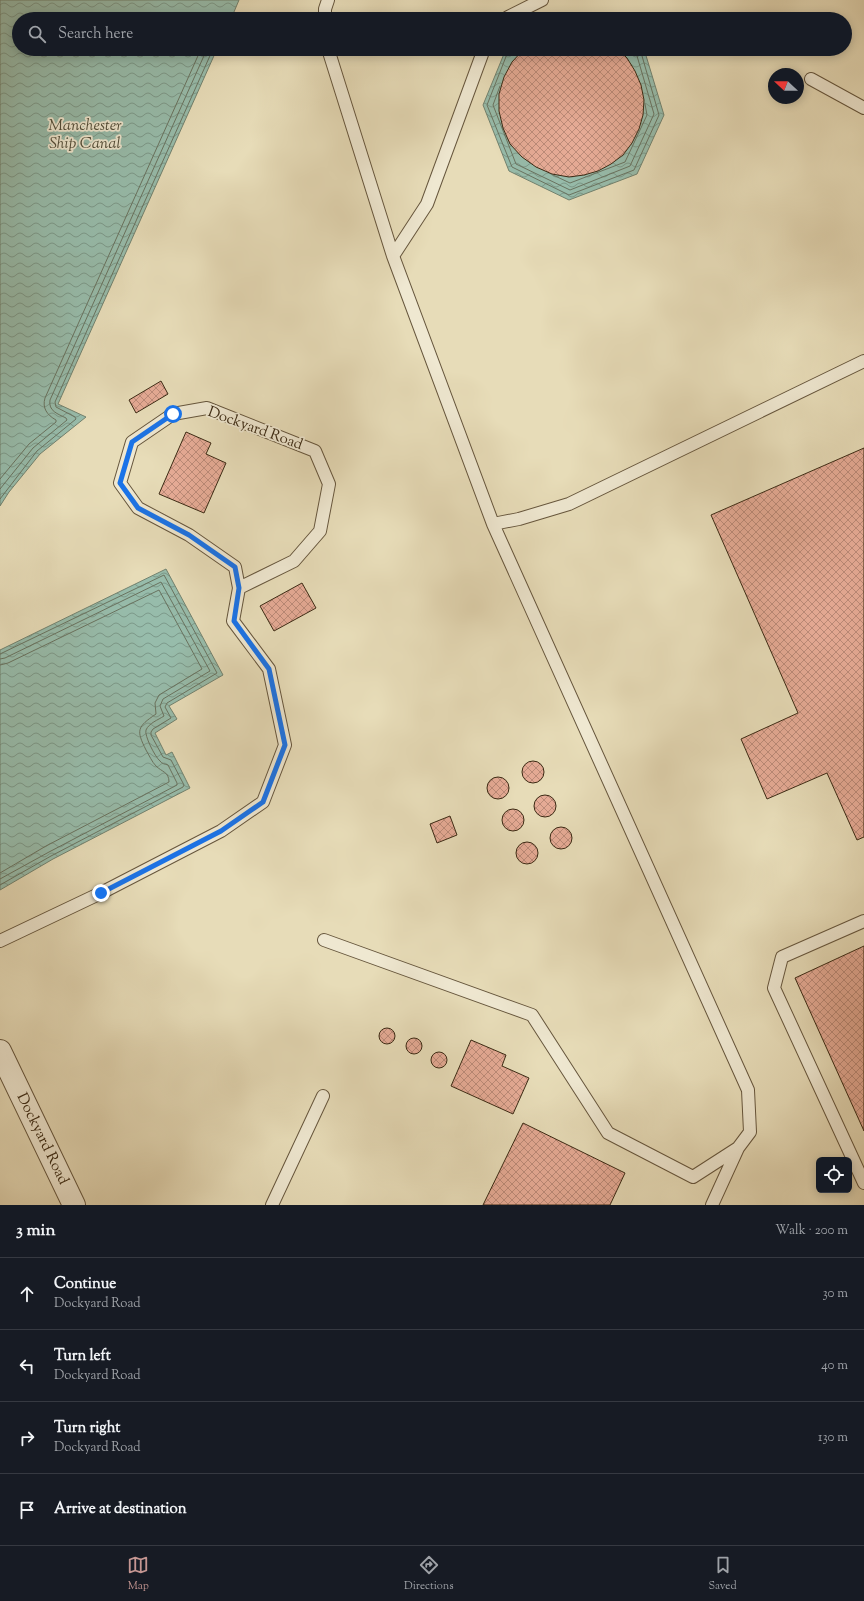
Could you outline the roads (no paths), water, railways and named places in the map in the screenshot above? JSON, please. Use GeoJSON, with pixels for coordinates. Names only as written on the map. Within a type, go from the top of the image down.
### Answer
{"type":"FeatureCollection","features":[{"type":"Feature","properties":{"kind":"street","name":"Dockyard Road"},"geometry":{"type":"LineString","coordinates":[[0,1051],[74,1205]]}},
{"type":"Feature","properties":{"kind":"lane"},"geometry":{"type":"LineString","coordinates":[[325,12],[328,0]]}},
{"type":"Feature","properties":{"kind":"lane"},"geometry":{"type":"LineString","coordinates":[[518,12],[542,0]]}},
{"type":"Feature","properties":{"kind":"lane"},"geometry":{"type":"LineString","coordinates":[[330,56],[393,256],[493,524],[748,1090],[750,1132],[738,1148],[712,1205]]}},
{"type":"Feature","properties":{"kind":"lane"},"geometry":{"type":"LineString","coordinates":[[393,256],[427,204],[481,56]]}},
{"type":"Feature","properties":{"kind":"lane"},"geometry":{"type":"LineString","coordinates":[[811,79],[864,108]]}},
{"type":"Feature","properties":{"kind":"lane"},"geometry":{"type":"LineString","coordinates":[[493,524],[519,519],[569,504],[864,361]]}},
{"type":"Feature","properties":{"kind":"lane","name":"Dockyard Road"},"geometry":{"type":"LineString","coordinates":[[0,941],[101,893],[221,831],[263,802],[285,745],[269,669],[234,621],[239,588],[235,567],[189,535],[138,508],[120,483],[132,442],[173,414],[207,408],[315,451],[329,484],[320,530],[315,536],[294,560],[239,588]]}},
{"type":"Feature","properties":{"kind":"lane"},"geometry":{"type":"LineString","coordinates":[[864,921],[782,957],[774,988],[864,1183]]}},
{"type":"Feature","properties":{"kind":"lane"},"geometry":{"type":"LineString","coordinates":[[324,940],[532,1015],[608,1133],[693,1177],[738,1148]]}},
{"type":"Feature","properties":{"kind":"lane"},"geometry":{"type":"LineString","coordinates":[[272,1205],[323,1096]]}},
{"type":"Feature","properties":{"kind":"water","name":"Manchester Ship Canal"},"geometry":{"type":"Polygon","coordinates":[[[0,0],[239,0],[234,12],[12,12],[12,56],[214,56],[58,404],[86,417],[40,454],[9,492],[0,506],[0,0]]]}},
{"type":"Feature","properties":{"kind":"water"},"geometry":{"type":"Polygon","coordinates":[[[503,56],[646,56],[664,115],[637,174],[569,200],[509,171],[483,105],[503,56]]]}},
{"type":"Feature","properties":{"kind":"water"},"geometry":{"type":"Polygon","coordinates":[[[166,569],[223,675],[169,706],[177,719],[155,733],[166,755],[172,752],[190,788],[53,859],[0,890],[0,650],[166,569]]]}}]}
